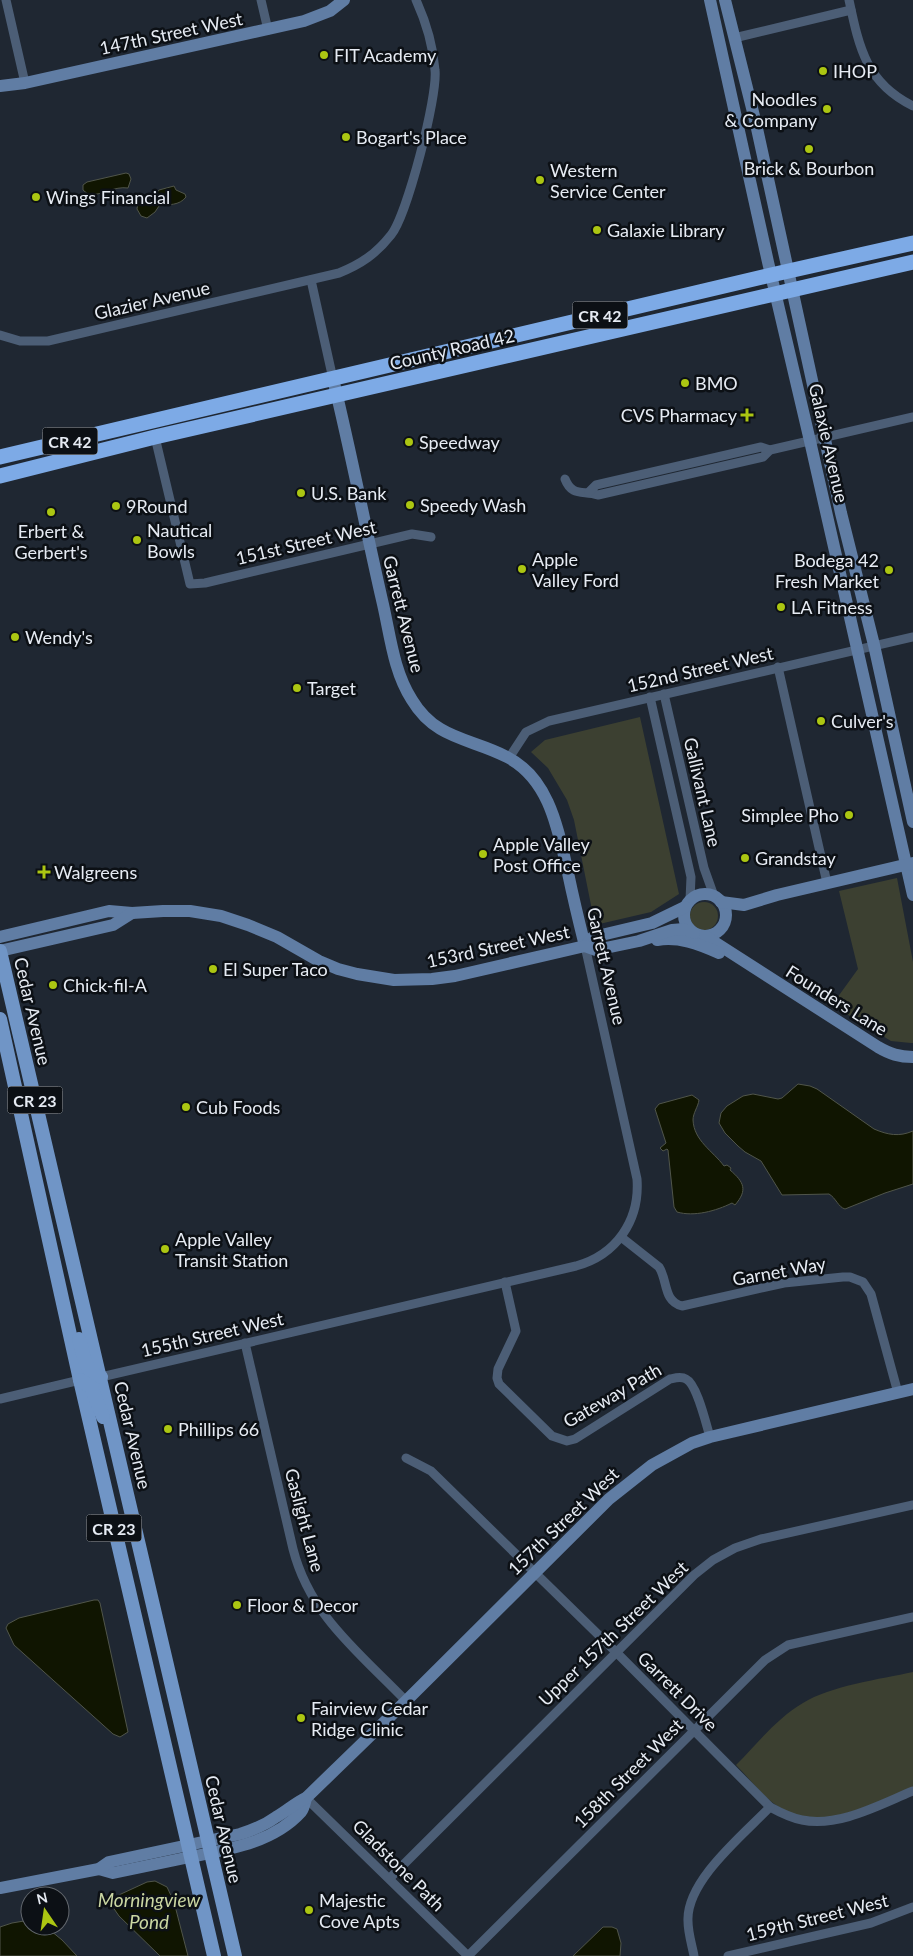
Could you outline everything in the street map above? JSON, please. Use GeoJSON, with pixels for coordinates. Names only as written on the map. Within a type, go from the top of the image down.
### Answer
{"type":"FeatureCollection","features":[{"type":"Feature","properties":{"kind":"highway","name":"County Road 42"},"geometry":{"type":"LineString","coordinates":[[0,457],[913,243]]}},
{"type":"Feature","properties":{"kind":"highway","name":"County Road 42"},"geometry":{"type":"LineString","coordinates":[[0,476],[156,437],[913,262]]}},
{"type":"Feature","properties":{"kind":"main road","name":"Cedar Avenue"},"geometry":{"type":"LineString","coordinates":[[0,951],[235,1956]]}},
{"type":"Feature","properties":{"kind":"main road","name":"Cedar Avenue"},"geometry":{"type":"LineString","coordinates":[[0,1019],[80,1380],[214,1956]]}},
{"type":"Feature","properties":{"kind":"main road"},"geometry":{"type":"LineString","coordinates":[[57,1276],[69,1288],[79,1338],[90,1370],[94,1376],[101,1377]]}},
{"type":"Feature","properties":{"kind":"main road"},"geometry":{"type":"LineString","coordinates":[[80,1380],[91,1387],[120,1462]]}},
{"type":"Feature","properties":{"kind":"street"},"geometry":{"type":"LineString","coordinates":[[6,0],[25,84]]}},
{"type":"Feature","properties":{"kind":"street"},"geometry":{"type":"LineString","coordinates":[[261,0],[268,30]]}},
{"type":"Feature","properties":{"kind":"street","name":"147th Street West"},"geometry":{"type":"LineString","coordinates":[[0,86],[25,84],[268,30],[314,18],[330,11],[344,0]]}},
{"type":"Feature","properties":{"kind":"street"},"geometry":{"type":"LineString","coordinates":[[311,280],[339,273],[371,257],[391,236],[406,206],[431,106],[435,82],[429,32],[416,0]]}},
{"type":"Feature","properties":{"kind":"street","name":"Galaxie Avenue"},"geometry":{"type":"LineString","coordinates":[[710,0],[770,275],[910,864],[913,895]]}},
{"type":"Feature","properties":{"kind":"street","name":"Galaxie Avenue"},"geometry":{"type":"LineString","coordinates":[[725,0],[756,124],[824,438],[874,646],[913,822]]}},
{"type":"Feature","properties":{"kind":"street"},"geometry":{"type":"LineString","coordinates":[[848,0],[860,48],[867,64],[882,85],[913,106]]}},
{"type":"Feature","properties":{"kind":"street"},"geometry":{"type":"LineString","coordinates":[[734,38],[851,10]]}},
{"type":"Feature","properties":{"kind":"street","name":"Glazier Avenue"},"geometry":{"type":"LineString","coordinates":[[0,335],[20,342],[48,341],[311,280]]}},
{"type":"Feature","properties":{"kind":"street","name":"Garrett Avenue"},"geometry":{"type":"LineString","coordinates":[[311,280],[399,674],[411,699],[423,715],[444,732],[509,758],[532,777],[542,790],[550,806],[585,946],[637,1179],[637,1202],[631,1222],[621,1237],[607,1251],[587,1263],[331,1322]]}},
{"type":"Feature","properties":{"kind":"street"},"geometry":{"type":"LineString","coordinates":[[565,479],[568,487],[574,491],[589,492],[596,485],[761,447],[770,450],[913,417]]}},
{"type":"Feature","properties":{"kind":"street","name":"151st Street West"},"geometry":{"type":"LineString","coordinates":[[156,437],[190,584],[412,534],[431,537]]}},
{"type":"Feature","properties":{"kind":"street","name":"152nd Street West"},"geometry":{"type":"LineString","coordinates":[[509,758],[522,736],[539,724],[913,637]]}},
{"type":"Feature","properties":{"kind":"street"},"geometry":{"type":"LineString","coordinates":[[778,667],[827,883]]}},
{"type":"Feature","properties":{"kind":"street","name":"Gallivant Lane"},"geometry":{"type":"LineString","coordinates":[[664,694],[704,868],[718,899]]}},
{"type":"Feature","properties":{"kind":"street","name":"Gallivant Lane"},"geometry":{"type":"LineString","coordinates":[[650,697],[691,876],[688,904]]}},
{"type":"Feature","properties":{"kind":"street"},"geometry":{"type":"LineString","coordinates":[[718,899],[725,908],[725,921],[718,932],[700,935],[686,925],[684,919],[688,904],[702,894],[744,905],[910,864]]}},
{"type":"Feature","properties":{"kind":"street","name":"153rd Street West"},"geometry":{"type":"LineString","coordinates":[[585,946],[593,937],[652,923],[688,904]]}},
{"type":"Feature","properties":{"kind":"street","name":"153rd Street West"},"geometry":{"type":"LineString","coordinates":[[0,937],[109,911],[132,914],[190,911],[221,916],[262,930],[302,953],[338,969],[394,980],[455,976],[585,946],[596,950],[639,941],[672,930],[684,930],[700,935]]}},
{"type":"Feature","properties":{"kind":"street","name":"153rd Street West"},"geometry":{"type":"LineString","coordinates":[[0,951],[113,926],[132,914]]}},
{"type":"Feature","properties":{"kind":"street","name":"Founders Lane"},"geometry":{"type":"LineString","coordinates":[[700,935],[892,1054],[902,1057],[913,1057]]}},
{"type":"Feature","properties":{"kind":"street","name":"Founders Lane"},"geometry":{"type":"LineString","coordinates":[[639,941],[668,938],[682,940],[706,947],[746,964]]}},
{"type":"Feature","properties":{"kind":"street","name":"Garnet Way"},"geometry":{"type":"LineString","coordinates":[[621,1237],[659,1267],[670,1299],[673,1303],[682,1306],[784,1283],[850,1277],[863,1282],[871,1294],[898,1393]]}},
{"type":"Feature","properties":{"kind":"street","name":"Gateway Path"},"geometry":{"type":"LineString","coordinates":[[505,1282],[516,1331],[498,1369],[497,1378],[502,1388],[552,1436],[558,1440],[567,1441],[575,1439],[670,1379],[678,1377],[686,1379],[694,1387],[710,1437]]}},
{"type":"Feature","properties":{"kind":"street","name":"155th Street West"},"geometry":{"type":"LineString","coordinates":[[101,1377],[331,1322]]}},
{"type":"Feature","properties":{"kind":"street","name":"Gaslight Lane"},"geometry":{"type":"LineString","coordinates":[[245,1343],[301,1578],[327,1620],[406,1701]]}},
{"type":"Feature","properties":{"kind":"street"},"geometry":{"type":"LineString","coordinates":[[0,1399],[80,1380]]}},
{"type":"Feature","properties":{"kind":"street","name":"157th Street West"},"geometry":{"type":"LineString","coordinates":[[0,1888],[99,1869],[114,1873],[209,1847],[269,1822],[293,1804],[306,1798],[631,1479],[670,1454],[710,1437],[913,1389]]}},
{"type":"Feature","properties":{"kind":"street","name":"Garrett Drive"},"geometry":{"type":"LineString","coordinates":[[406,1458],[431,1471],[616,1652],[770,1807],[787,1816],[804,1821],[823,1822],[843,1819],[913,1791]]}},
{"type":"Feature","properties":{"kind":"street","name":"Upper 157th Street West"},"geometry":{"type":"LineString","coordinates":[[390,1878],[616,1652],[713,1560],[735,1548],[761,1539],[913,1505]]}},
{"type":"Feature","properties":{"kind":"street","name":"158th Street West"},"geometry":{"type":"LineString","coordinates":[[468,1956],[765,1660],[788,1646],[913,1617]]}},
{"type":"Feature","properties":{"kind":"street","name":"Gladstone Path"},"geometry":{"type":"LineString","coordinates":[[306,1798],[468,1956]]}},
{"type":"Feature","properties":{"kind":"street"},"geometry":{"type":"LineString","coordinates":[[694,1956],[688,1922],[689,1906],[695,1890],[706,1873],[770,1807]]}},
{"type":"Feature","properties":{"kind":"street","name":"159th Street West"},"geometry":{"type":"LineString","coordinates":[[728,1956],[871,1924],[913,1907]]}},
{"type":"Feature","properties":{"kind":"shaded area"},"geometry":{"type":"Polygon","coordinates":[[[640,717],[679,894],[651,912],[595,925],[574,820],[567,800],[548,768],[531,752],[545,740],[640,717]]]}},
{"type":"Feature","properties":{"kind":"shaded area"},"geometry":{"type":"Polygon","coordinates":[[[897,878],[913,962],[913,1043],[891,1041],[832,1005],[858,969],[839,891],[897,878]]]}},
{"type":"Feature","properties":{"kind":"shaded area"},"geometry":{"type":"Polygon","coordinates":[[[704,902],[714,906],[718,916],[714,926],[704,930],[694,926],[690,916],[694,906],[704,902]]]}},
{"type":"Feature","properties":{"kind":"shaded area"},"geometry":{"type":"Polygon","coordinates":[[[913,1672],[913,1787],[866,1807],[849,1812],[816,1818],[799,1816],[777,1806],[736,1765],[785,1716],[814,1697],[856,1684],[913,1672]]]}},
{"type":"Feature","properties":{"kind":"water"},"geometry":{"type":"Polygon","coordinates":[[[126,173],[129,174],[131,179],[128,188],[118,188],[89,195],[83,190],[83,185],[87,182],[126,173]]]}},
{"type":"Feature","properties":{"kind":"water"},"geometry":{"type":"Polygon","coordinates":[[[174,186],[176,190],[185,194],[186,197],[183,200],[159,206],[147,218],[141,216],[137,209],[138,202],[149,202],[159,190],[174,186]]]}},
{"type":"Feature","properties":{"kind":"water"},"geometry":{"type":"Polygon","coordinates":[[[798,1084],[817,1089],[874,1129],[894,1134],[913,1131],[913,1184],[845,1209],[829,1194],[782,1195],[761,1161],[738,1146],[725,1133],[719,1123],[721,1113],[727,1106],[743,1096],[753,1094],[778,1099],[782,1098],[798,1084]]]}},
{"type":"Feature","properties":{"kind":"water"},"geometry":{"type":"Polygon","coordinates":[[[692,1095],[699,1100],[693,1120],[700,1140],[724,1166],[727,1165],[731,1168],[730,1170],[739,1178],[743,1190],[735,1205],[732,1203],[712,1211],[691,1214],[677,1212],[674,1207],[668,1150],[663,1151],[660,1148],[666,1143],[655,1109],[659,1104],[692,1095]]]}},
{"type":"Feature","properties":{"kind":"water"},"geometry":{"type":"Polygon","coordinates":[[[98,1600],[100,1603],[128,1732],[120,1737],[113,1734],[14,1645],[6,1628],[8,1624],[19,1618],[98,1600]]]}},
{"type":"Feature","properties":{"kind":"water","name":"Morningview Pond"},"geometry":{"type":"Polygon","coordinates":[[[155,1881],[167,1887],[174,1902],[188,1956],[160,1956],[119,1916],[108,1900],[147,1882],[155,1881]]]}},
{"type":"Feature","properties":{"kind":"water","name":"Morningview Pond"},"geometry":{"type":"Polygon","coordinates":[[[20,1922],[20,1936],[57,1936],[77,1956],[0,1956],[0,1927],[20,1922]]]}},
{"type":"Feature","properties":{"kind":"water"},"geometry":{"type":"Polygon","coordinates":[[[603,1927],[617,1929],[621,1943],[620,1956],[573,1956],[603,1927]]]}},
{"type":"Feature","properties":{"kind":"place","name":"FIT Academy"},"geometry":{"type":"Point","coordinates":[324,55]}},
{"type":"Feature","properties":{"kind":"place","name":"IHOP"},"geometry":{"type":"Point","coordinates":[823,71]}},
{"type":"Feature","properties":{"kind":"place","name":"Noodles & Company"},"geometry":{"type":"Point","coordinates":[827,109]}},
{"type":"Feature","properties":{"kind":"place","name":"Bogart's Place"},"geometry":{"type":"Point","coordinates":[346,137]}},
{"type":"Feature","properties":{"kind":"place","name":"Brick & Bourbon"},"geometry":{"type":"Point","coordinates":[809,149]}},
{"type":"Feature","properties":{"kind":"place","name":"Western Service Center"},"geometry":{"type":"Point","coordinates":[540,180]}},
{"type":"Feature","properties":{"kind":"place","name":"Wings Financial"},"geometry":{"type":"Point","coordinates":[36,197]}},
{"type":"Feature","properties":{"kind":"place","name":"Galaxie Library"},"geometry":{"type":"Point","coordinates":[597,230]}},
{"type":"Feature","properties":{"kind":"place","name":"BMO"},"geometry":{"type":"Point","coordinates":[685,383]}},
{"type":"Feature","properties":{"kind":"place","name":"CVS Pharmacy"},"geometry":{"type":"Point","coordinates":[747,415]}},
{"type":"Feature","properties":{"kind":"place","name":"Speedway"},"geometry":{"type":"Point","coordinates":[409,442]}},
{"type":"Feature","properties":{"kind":"place","name":"U.S. Bank"},"geometry":{"type":"Point","coordinates":[301,493]}},
{"type":"Feature","properties":{"kind":"place","name":"Speedy Wash"},"geometry":{"type":"Point","coordinates":[410,505]}},
{"type":"Feature","properties":{"kind":"place","name":"9Round"},"geometry":{"type":"Point","coordinates":[116,506]}},
{"type":"Feature","properties":{"kind":"place","name":"Erbert & Gerbert's"},"geometry":{"type":"Point","coordinates":[51,512]}},
{"type":"Feature","properties":{"kind":"place","name":"Nautical Bowls"},"geometry":{"type":"Point","coordinates":[137,540]}},
{"type":"Feature","properties":{"kind":"place","name":"Apple Valley Ford"},"geometry":{"type":"Point","coordinates":[522,569]}},
{"type":"Feature","properties":{"kind":"place","name":"Bodega 42 Fresh Market"},"geometry":{"type":"Point","coordinates":[889,570]}},
{"type":"Feature","properties":{"kind":"place","name":"LA Fitness"},"geometry":{"type":"Point","coordinates":[781,607]}},
{"type":"Feature","properties":{"kind":"place","name":"Wendy's"},"geometry":{"type":"Point","coordinates":[15,637]}},
{"type":"Feature","properties":{"kind":"place","name":"Target"},"geometry":{"type":"Point","coordinates":[297,688]}},
{"type":"Feature","properties":{"kind":"place","name":"Culver's"},"geometry":{"type":"Point","coordinates":[821,721]}},
{"type":"Feature","properties":{"kind":"place","name":"Simplee Pho"},"geometry":{"type":"Point","coordinates":[849,815]}},
{"type":"Feature","properties":{"kind":"place","name":"Apple Valley Post Office"},"geometry":{"type":"Point","coordinates":[483,854]}},
{"type":"Feature","properties":{"kind":"place","name":"Grandstay"},"geometry":{"type":"Point","coordinates":[745,858]}},
{"type":"Feature","properties":{"kind":"place","name":"Walgreens"},"geometry":{"type":"Point","coordinates":[44,872]}},
{"type":"Feature","properties":{"kind":"place","name":"El Super Taco"},"geometry":{"type":"Point","coordinates":[213,969]}},
{"type":"Feature","properties":{"kind":"place","name":"Chick-fil-A"},"geometry":{"type":"Point","coordinates":[53,985]}},
{"type":"Feature","properties":{"kind":"place","name":"Cub Foods"},"geometry":{"type":"Point","coordinates":[186,1107]}},
{"type":"Feature","properties":{"kind":"place","name":"Apple Valley Transit Station"},"geometry":{"type":"Point","coordinates":[165,1249]}},
{"type":"Feature","properties":{"kind":"place","name":"Phillips 66"},"geometry":{"type":"Point","coordinates":[168,1429]}},
{"type":"Feature","properties":{"kind":"place","name":"Floor & Decor"},"geometry":{"type":"Point","coordinates":[237,1605]}},
{"type":"Feature","properties":{"kind":"place","name":"Fairview Cedar Ridge Clinic"},"geometry":{"type":"Point","coordinates":[301,1718]}},
{"type":"Feature","properties":{"kind":"place","name":"Majestic Cove Apts"},"geometry":{"type":"Point","coordinates":[309,1910]}}]}
